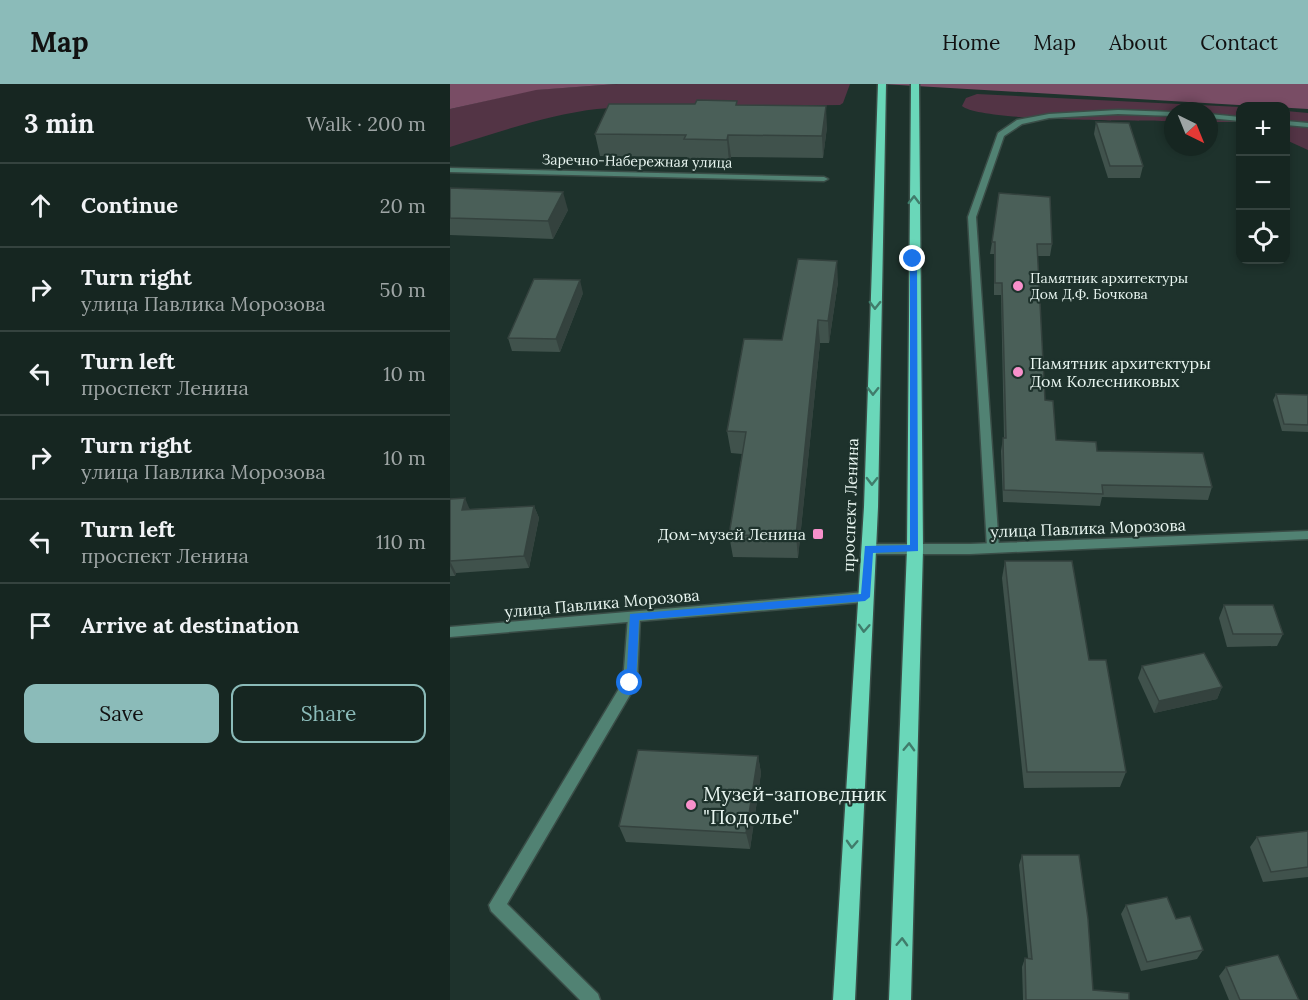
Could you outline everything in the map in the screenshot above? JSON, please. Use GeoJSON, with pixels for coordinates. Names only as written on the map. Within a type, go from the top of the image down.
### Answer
{"type":"FeatureCollection","features":[{"type":"Feature","properties":{"kind":"main road","name":"проспект Ленина"},"geometry":{"type":"LineString","coordinates":[[844,1000],[869,549],[882,84]]}},
{"type":"Feature","properties":{"kind":"main road"},"geometry":{"type":"LineString","coordinates":[[900,1000],[915,549],[913,259],[915,84]]}},
{"type":"Feature","properties":{"kind":"street"},"geometry":{"type":"LineString","coordinates":[[993,548],[972,217],[1000,135],[1020,122],[1049,116],[1118,112],[1164,114]]}},
{"type":"Feature","properties":{"kind":"street"},"geometry":{"type":"LineString","coordinates":[[1218,117],[1236,119]]}},
{"type":"Feature","properties":{"kind":"street"},"geometry":{"type":"LineString","coordinates":[[1290,123],[1308,125]]}},
{"type":"Feature","properties":{"kind":"street","name":"Заречно-Набережная улица"},"geometry":{"type":"LineString","coordinates":[[450,170],[824,178]]}},
{"type":"Feature","properties":{"kind":"street","name":"улица Павлика Морозова"},"geometry":{"type":"LineString","coordinates":[[869,549],[993,548],[1308,535]]}},
{"type":"Feature","properties":{"kind":"street","name":"улица Павлика Морозова"},"geometry":{"type":"LineString","coordinates":[[450,632],[865,597]]}},
{"type":"Feature","properties":{"kind":"street"},"geometry":{"type":"LineString","coordinates":[[592,1000],[497,905],[630,683],[634,616]]}},
{"type":"Feature","properties":{"kind":"shaded area"},"geometry":{"type":"Polygon","coordinates":[[[450,84],[617,84],[536,90],[450,109],[450,84]]]}},
{"type":"Feature","properties":{"kind":"shaded area"},"geometry":{"type":"Polygon","coordinates":[[[618,84],[850,84],[843,103],[840,105],[688,105],[597,109],[542,120],[450,147],[450,109],[533,90],[618,84]]]}},
{"type":"Feature","properties":{"kind":"shaded area"},"geometry":{"type":"Polygon","coordinates":[[[882,84],[1308,84],[1308,109],[1290,108],[1290,102],[1236,102],[1236,105],[882,84]]]}},
{"type":"Feature","properties":{"kind":"shaded area"},"geometry":{"type":"Polygon","coordinates":[[[977,94],[1164,103],[1164,121],[1028,118],[998,115],[962,106],[966,98],[977,94]]]}},
{"type":"Feature","properties":{"kind":"shaded area"},"geometry":{"type":"Polygon","coordinates":[[[1218,106],[1236,107],[1236,122],[1218,122],[1218,106]]]}},
{"type":"Feature","properties":{"kind":"shaded area"},"geometry":{"type":"Polygon","coordinates":[[[1290,111],[1308,113],[1308,150],[1290,142],[1290,111]]]}},
{"type":"Feature","properties":{"kind":"building"},"geometry":{"type":"Polygon","coordinates":[[[697,100],[737,101],[736,105],[826,106],[822,136],[728,135],[727,140],[684,139],[686,135],[595,134],[609,104],[695,104],[697,100]]]}},
{"type":"Feature","properties":{"kind":"building"},"geometry":{"type":"Polygon","coordinates":[[[1096,122],[1129,123],[1143,166],[1110,166],[1096,122]]]}},
{"type":"Feature","properties":{"kind":"building"},"geometry":{"type":"Polygon","coordinates":[[[450,188],[563,192],[548,221],[450,218],[450,188]]]}},
{"type":"Feature","properties":{"kind":"building"},"geometry":{"type":"Polygon","coordinates":[[[999,193],[1050,197],[1052,244],[1037,244],[1045,400],[1053,401],[1056,440],[1096,442],[1097,451],[1203,453],[1212,487],[1102,485],[1103,494],[1004,490],[1003,438],[1006,438],[1002,283],[995,283],[995,242],[992,242],[999,193]]]}},
{"type":"Feature","properties":{"kind":"building"},"geometry":{"type":"Polygon","coordinates":[[[798,259],[837,261],[828,321],[818,320],[796,536],[729,535],[746,432],[727,431],[744,339],[782,340],[798,259]]]}},
{"type":"Feature","properties":{"kind":"building"},"geometry":{"type":"Polygon","coordinates":[[[534,279],[580,280],[556,339],[508,338],[534,279]]]}},
{"type":"Feature","properties":{"kind":"building"},"geometry":{"type":"Polygon","coordinates":[[[1276,394],[1308,395],[1308,425],[1284,424],[1276,394]]]}},
{"type":"Feature","properties":{"kind":"building"},"geometry":{"type":"Polygon","coordinates":[[[465,498],[462,510],[534,506],[524,556],[450,561],[450,499],[465,498]]]}},
{"type":"Feature","properties":{"kind":"building"},"geometry":{"type":"Polygon","coordinates":[[[1005,561],[1072,561],[1089,660],[1106,660],[1126,772],[1027,772],[1005,561]]]}},
{"type":"Feature","properties":{"kind":"building"},"geometry":{"type":"Polygon","coordinates":[[[1224,605],[1273,605],[1283,634],[1233,634],[1224,605]]]}},
{"type":"Feature","properties":{"kind":"building"},"geometry":{"type":"Polygon","coordinates":[[[1204,653],[1222,687],[1159,701],[1142,666],[1204,653]]]}},
{"type":"Feature","properties":{"kind":"building"},"geometry":{"type":"Polygon","coordinates":[[[638,750],[758,756],[746,833],[619,826],[638,750]]]}},
{"type":"Feature","properties":{"kind":"building"},"geometry":{"type":"Polygon","coordinates":[[[1308,831],[1308,867],[1271,872],[1257,837],[1308,831]]]}},
{"type":"Feature","properties":{"kind":"building"},"geometry":{"type":"Polygon","coordinates":[[[1022,855],[1079,855],[1088,919],[1093,990],[1129,993],[1129,1000],[1026,1000],[1025,958],[1032,959],[1022,855]]]}},
{"type":"Feature","properties":{"kind":"building"},"geometry":{"type":"Polygon","coordinates":[[[1167,897],[1176,919],[1190,916],[1203,950],[1147,962],[1126,905],[1167,897]]]}},
{"type":"Feature","properties":{"kind":"building"},"geometry":{"type":"Polygon","coordinates":[[[1278,955],[1299,1000],[1240,1000],[1226,967],[1278,955]]]}},
{"type":"Feature","properties":{"kind":"place","name":"Памятник архитектуры Дом Д.Ф. Бочкова"},"geometry":{"type":"Point","coordinates":[1018,286]}},
{"type":"Feature","properties":{"kind":"place","name":"Памятник архитектуры Дом Колесниковых"},"geometry":{"type":"Point","coordinates":[1018,372]}},
{"type":"Feature","properties":{"kind":"place","name":"Дом-музей Ленина"},"geometry":{"type":"Point","coordinates":[818,534]}},
{"type":"Feature","properties":{"kind":"place","name":"Музей-заповедник \"Подолье\""},"geometry":{"type":"Point","coordinates":[691,805]}},
{"type":"Feature","properties":{"kind":"route"},"geometry":{"type":"LineString","coordinates":[[630,683],[634,616],[865,597],[869,549],[915,549],[913,259]]}}]}
